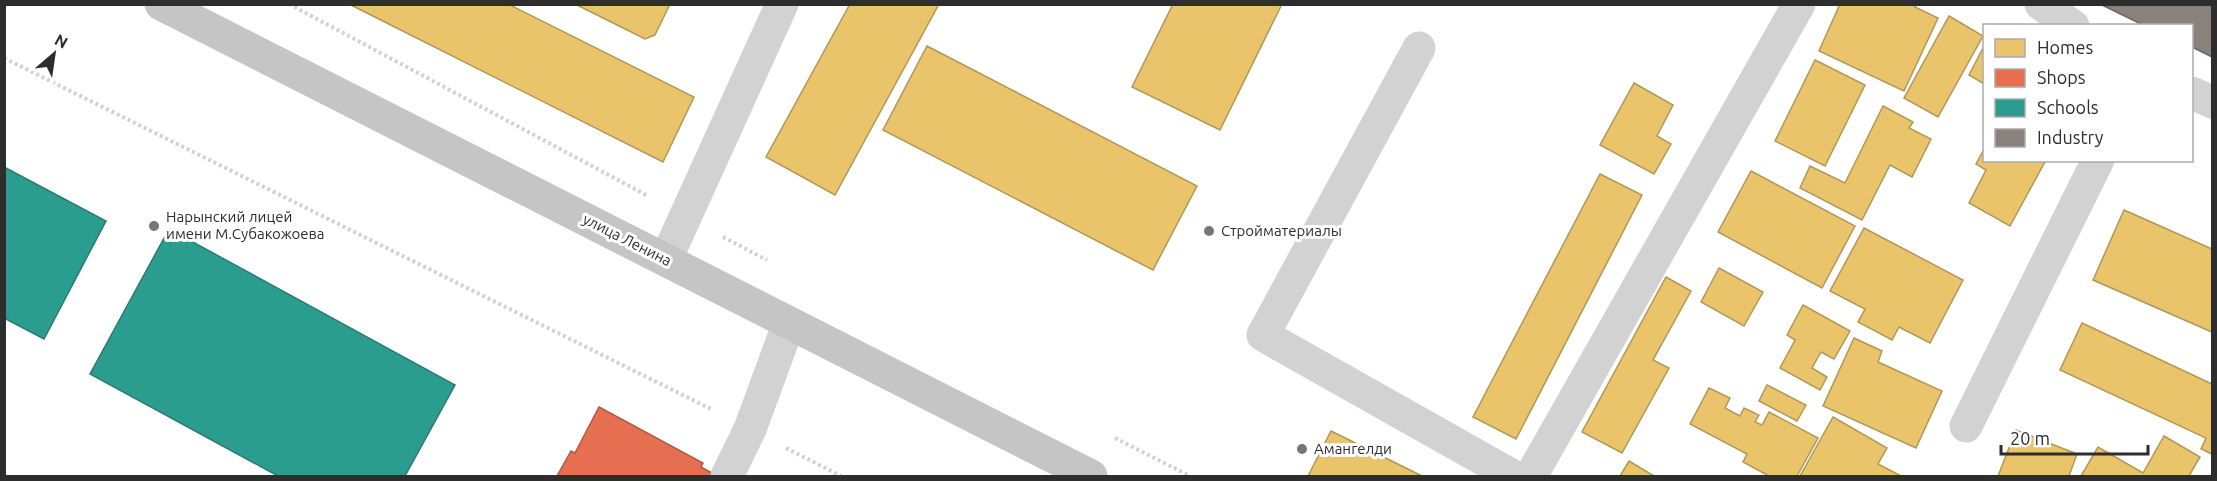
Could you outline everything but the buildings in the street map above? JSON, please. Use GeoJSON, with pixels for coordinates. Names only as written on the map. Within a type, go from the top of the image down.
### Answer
{"type":"FeatureCollection","features":[{"type":"Feature","properties":{"kind":"main road","name":"улица Ленина"},"geometry":{"type":"LineString","coordinates":[[161,4],[1091,477]]}},
{"type":"Feature","properties":{"kind":"street"},"geometry":{"type":"LineString","coordinates":[[666,260],[782,4]]}},
{"type":"Feature","properties":{"kind":"street"},"geometry":{"type":"LineString","coordinates":[[1531,477],[1799,4]]}},
{"type":"Feature","properties":{"kind":"street"},"geometry":{"type":"LineString","coordinates":[[2041,4],[2070,24]]}},
{"type":"Feature","properties":{"kind":"street"},"geometry":{"type":"LineString","coordinates":[[1419,48],[1263,335],[1513,477]]}},
{"type":"Feature","properties":{"kind":"street"},"geometry":{"type":"LineString","coordinates":[[2193,93],[2212,102]]}},
{"type":"Feature","properties":{"kind":"street"},"geometry":{"type":"LineString","coordinates":[[1966,426],[2097,162]]}},
{"type":"Feature","properties":{"kind":"street"},"geometry":{"type":"LineString","coordinates":[[727,477],[750,429],[789,323]]}},
{"type":"Feature","properties":{"kind":"path"},"geometry":{"type":"LineString","coordinates":[[289,4],[653,199]]}},
{"type":"Feature","properties":{"kind":"path"},"geometry":{"type":"LineString","coordinates":[[4,58],[750,429],[841,477]]}},
{"type":"Feature","properties":{"kind":"path"},"geometry":{"type":"LineString","coordinates":[[715,232],[778,266]]}},
{"type":"Feature","properties":{"kind":"path"},"geometry":{"type":"LineString","coordinates":[[1106,433],[1190,477]]}},
{"type":"Feature","properties":{"kind":"place","name":"Нарынский лицей имени М.Субакожоева"},"geometry":{"type":"Point","coordinates":[154,226]}},
{"type":"Feature","properties":{"kind":"place","name":"Стройматериалы"},"geometry":{"type":"Point","coordinates":[1209,231]}},
{"type":"Feature","properties":{"kind":"place","name":"Амангелди"},"geometry":{"type":"Point","coordinates":[1302,449]}}]}
